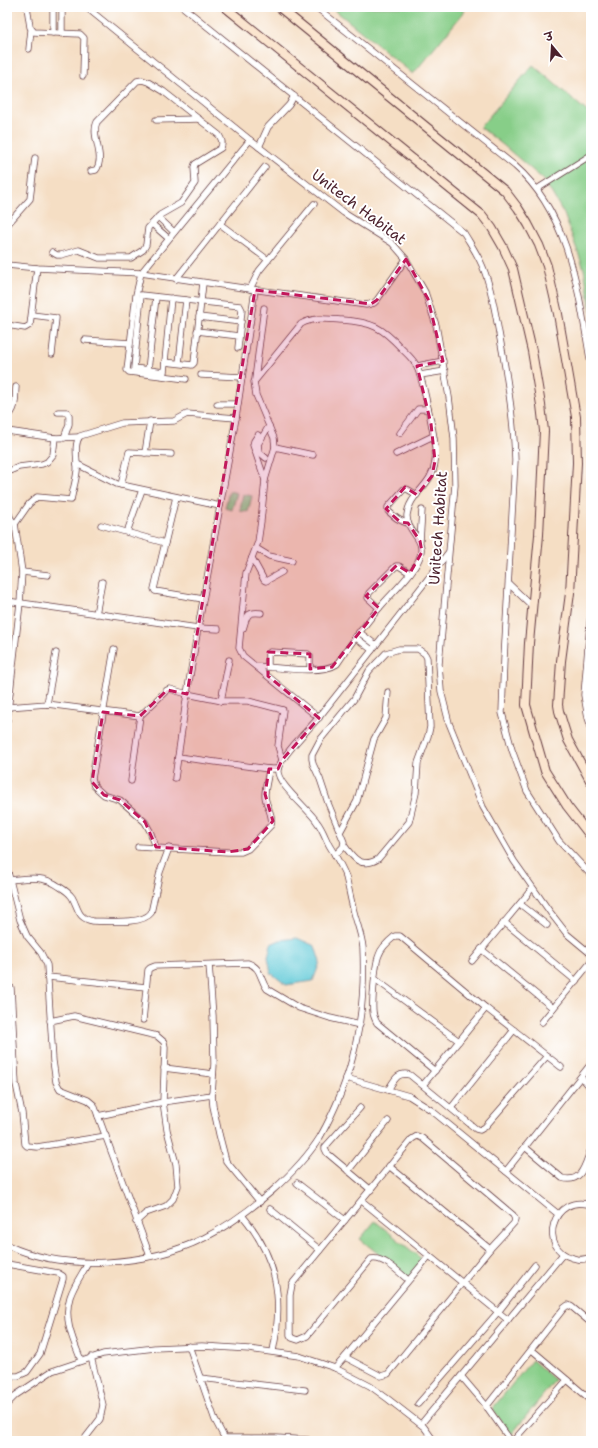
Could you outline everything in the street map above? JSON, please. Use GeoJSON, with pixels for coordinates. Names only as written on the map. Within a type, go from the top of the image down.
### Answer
{"type":"FeatureCollection","features":[{"type":"Feature","properties":{"kind":"main road"},"geometry":{"type":"LineString","coordinates":[[225,7],[482,215],[492,228],[503,247],[513,269],[521,301],[540,397],[544,431],[539,535],[527,664],[526,704],[545,771],[567,806],[591,837]]}},
{"type":"Feature","properties":{"kind":"main road"},"geometry":{"type":"LineString","coordinates":[[279,7],[505,191],[518,208],[539,245],[547,266],[558,314],[576,417],[577,463],[570,593],[561,661],[559,711],[568,740],[591,782]]}},
{"type":"Feature","properties":{"kind":"street"},"geometry":{"type":"LineString","coordinates":[[27,7],[31,30],[29,49]]}},
{"type":"Feature","properties":{"kind":"street"},"geometry":{"type":"LineString","coordinates":[[53,7],[53,33]]}},
{"type":"Feature","properties":{"kind":"street"},"geometry":{"type":"LineString","coordinates":[[62,7],[62,34]]}},
{"type":"Feature","properties":{"kind":"street","name":"Unitech Habitat"},"geometry":{"type":"LineString","coordinates":[[86,7],[250,140],[344,213],[392,243],[406,259],[428,299],[436,325],[445,371],[454,438],[454,485],[439,664],[441,691],[449,723],[472,781],[483,806],[514,861],[566,934],[591,954]]}},
{"type":"Feature","properties":{"kind":"street"},"geometry":{"type":"LineString","coordinates":[[183,7],[464,233],[480,260],[487,277],[492,297],[507,379],[516,461],[502,713],[512,750],[527,791],[559,841],[591,875]]}},
{"type":"Feature","properties":{"kind":"street"},"geometry":{"type":"LineString","coordinates":[[316,7],[514,166],[537,189],[548,204],[571,262],[591,365]]}},
{"type":"Feature","properties":{"kind":"street"},"geometry":{"type":"LineString","coordinates":[[31,30],[34,32],[82,35],[84,38],[83,76]]}},
{"type":"Feature","properties":{"kind":"street"},"geometry":{"type":"LineString","coordinates":[[52,252],[57,255],[61,255],[79,250],[99,258],[131,258],[144,250],[148,228],[158,217],[181,203],[195,183],[195,164],[221,148],[223,144],[219,135],[163,91],[148,82],[142,80],[137,81],[97,122],[95,129],[100,163],[96,170],[92,171]]}},
{"type":"Feature","properties":{"kind":"street"},"geometry":{"type":"LineString","coordinates":[[259,147],[268,127],[289,105],[294,96]]}},
{"type":"Feature","properties":{"kind":"street"},"geometry":{"type":"LineString","coordinates":[[156,120],[199,119]]}},
{"type":"Feature","properties":{"kind":"street"},"geometry":{"type":"LineString","coordinates":[[186,379],[128,372],[136,295],[141,273],[168,238],[250,140]]}},
{"type":"Feature","properties":{"kind":"street"},"geometry":{"type":"LineString","coordinates":[[537,189],[591,155]]}},
{"type":"Feature","properties":{"kind":"street"},"geometry":{"type":"LineString","coordinates":[[7,226],[30,199],[35,158]]}},
{"type":"Feature","properties":{"kind":"street"},"geometry":{"type":"LineString","coordinates":[[176,279],[265,167]]}},
{"type":"Feature","properties":{"kind":"street"},"geometry":{"type":"LineString","coordinates":[[175,778],[198,628],[236,418],[253,289],[259,270],[314,204]]}},
{"type":"Feature","properties":{"kind":"street"},"geometry":{"type":"LineString","coordinates":[[158,217],[174,232]]}},
{"type":"Feature","properties":{"kind":"street"},"geometry":{"type":"LineString","coordinates":[[152,224],[168,238]]}},
{"type":"Feature","properties":{"kind":"street"},"geometry":{"type":"LineString","coordinates":[[220,224],[268,260]]}},
{"type":"Feature","properties":{"kind":"street"},"geometry":{"type":"LineString","coordinates":[[7,265],[37,268],[141,273],[203,283],[371,304],[377,300],[406,259]]}},
{"type":"Feature","properties":{"kind":"street"},"geometry":{"type":"LineString","coordinates":[[7,325],[27,327],[31,324],[37,268]]}},
{"type":"Feature","properties":{"kind":"street"},"geometry":{"type":"LineString","coordinates":[[165,362],[192,365],[194,363],[203,283]]}},
{"type":"Feature","properties":{"kind":"street"},"geometry":{"type":"LineString","coordinates":[[171,298],[163,372],[135,369],[141,295],[156,297],[171,298],[240,306],[242,310],[238,348]]}},
{"type":"Feature","properties":{"kind":"street"},"geometry":{"type":"LineString","coordinates":[[148,370],[156,297]]}},
{"type":"Feature","properties":{"kind":"street"},"geometry":{"type":"LineString","coordinates":[[179,363],[186,300]]}},
{"type":"Feature","properties":{"kind":"street"},"geometry":{"type":"LineString","coordinates":[[264,308],[254,382],[256,395],[274,438],[275,447],[265,480],[261,521],[256,548],[246,573],[239,648],[241,653],[319,718]]}},
{"type":"Feature","properties":{"kind":"street"},"geometry":{"type":"LineString","coordinates":[[32,314],[56,318],[52,354]]}},
{"type":"Feature","properties":{"kind":"street"},"geometry":{"type":"LineString","coordinates":[[199,317],[241,322]]}},
{"type":"Feature","properties":{"kind":"street"},"geometry":{"type":"LineString","coordinates":[[254,382],[301,324],[313,319],[363,322],[382,330],[401,347],[417,366],[433,436],[435,457],[433,472],[409,508],[407,516],[408,523],[420,541]]}},
{"type":"Feature","properties":{"kind":"street"},"geometry":{"type":"LineString","coordinates":[[197,331],[239,336]]}},
{"type":"Feature","properties":{"kind":"street"},"geometry":{"type":"LineString","coordinates":[[85,340],[130,343]]}},
{"type":"Feature","properties":{"kind":"street"},"geometry":{"type":"LineString","coordinates":[[417,366],[443,361]]}},
{"type":"Feature","properties":{"kind":"street"},"geometry":{"type":"LineString","coordinates":[[420,375],[445,371]]}},
{"type":"Feature","properties":{"kind":"street"},"geometry":{"type":"LineString","coordinates":[[201,375],[242,377]]}},
{"type":"Feature","properties":{"kind":"street"},"geometry":{"type":"LineString","coordinates":[[7,416],[14,410],[16,387]]}},
{"type":"Feature","properties":{"kind":"street"},"geometry":{"type":"LineString","coordinates":[[217,404],[238,404]]}},
{"type":"Feature","properties":{"kind":"street"},"geometry":{"type":"LineString","coordinates":[[400,433],[418,409],[428,409]]}},
{"type":"Feature","properties":{"kind":"street"},"geometry":{"type":"LineString","coordinates":[[58,412],[66,412],[69,415],[69,424],[64,438]]}},
{"type":"Feature","properties":{"kind":"street"},"geometry":{"type":"LineString","coordinates":[[7,431],[64,438],[79,437],[122,423],[174,421],[184,415],[191,414],[236,418]]}},
{"type":"Feature","properties":{"kind":"street"},"geometry":{"type":"LineString","coordinates":[[145,453],[150,421]]}},
{"type":"Feature","properties":{"kind":"street"},"geometry":{"type":"LineString","coordinates":[[266,458],[259,452],[258,444],[269,426]]}},
{"type":"Feature","properties":{"kind":"street"},"geometry":{"type":"LineString","coordinates":[[258,435],[253,445],[265,480]]}},
{"type":"Feature","properties":{"kind":"street"},"geometry":{"type":"LineString","coordinates":[[396,454],[433,436]]}},
{"type":"Feature","properties":{"kind":"street"},"geometry":{"type":"LineString","coordinates":[[15,524],[29,504],[37,497],[71,500],[77,473],[77,449],[79,437]]}},
{"type":"Feature","properties":{"kind":"street"},"geometry":{"type":"LineString","coordinates":[[7,472],[21,466],[42,464],[47,462],[53,455],[55,438]]}},
{"type":"Feature","properties":{"kind":"street"},"geometry":{"type":"LineString","coordinates":[[275,447],[313,456]]}},
{"type":"Feature","properties":{"kind":"street"},"geometry":{"type":"LineString","coordinates":[[121,485],[129,452],[171,454]]}},
{"type":"Feature","properties":{"kind":"street"},"geometry":{"type":"LineString","coordinates":[[77,464],[121,485],[220,506]]}},
{"type":"Feature","properties":{"kind":"street"},"geometry":{"type":"LineString","coordinates":[[408,523],[400,522],[396,519],[388,511],[388,507],[404,489],[407,489],[417,495]]}},
{"type":"Feature","properties":{"kind":"street"},"geometry":{"type":"LineString","coordinates":[[127,532],[142,490]]}},
{"type":"Feature","properties":{"kind":"street"},"geometry":{"type":"LineString","coordinates":[[176,497],[164,542],[154,589],[203,599]]}},
{"type":"Feature","properties":{"kind":"street"},"geometry":{"type":"LineString","coordinates":[[7,509],[9,519],[15,524],[22,572],[7,720]]}},
{"type":"Feature","properties":{"kind":"street"},"geometry":{"type":"LineString","coordinates":[[256,666],[310,670],[332,667],[337,664],[357,634],[410,573],[419,560],[422,552],[420,541],[422,510]]}},
{"type":"Feature","properties":{"kind":"street"},"geometry":{"type":"LineString","coordinates":[[101,525],[164,542]]}},
{"type":"Feature","properties":{"kind":"street"},"geometry":{"type":"LineString","coordinates":[[256,548],[270,556],[292,560]]}},
{"type":"Feature","properties":{"kind":"street"},"geometry":{"type":"LineString","coordinates":[[7,1245],[36,1255],[88,1263],[133,1260],[174,1250],[202,1239],[242,1215],[260,1202],[294,1171],[318,1139],[338,1102],[352,1062],[360,1025],[363,989],[362,943],[345,874],[317,822],[282,782],[278,769],[282,760],[319,718],[449,552]]}},
{"type":"Feature","properties":{"kind":"street"},"geometry":{"type":"LineString","coordinates":[[252,558],[266,581],[282,572]]}},
{"type":"Feature","properties":{"kind":"street"},"geometry":{"type":"LineString","coordinates":[[379,608],[368,598],[368,593],[394,567],[399,566],[410,573]]}},
{"type":"Feature","properties":{"kind":"street"},"geometry":{"type":"LineString","coordinates":[[22,572],[48,575]]}},
{"type":"Feature","properties":{"kind":"street"},"geometry":{"type":"LineString","coordinates":[[96,614],[102,582]]}},
{"type":"Feature","properties":{"kind":"street"},"geometry":{"type":"LineString","coordinates":[[509,584],[532,606]]}},
{"type":"Feature","properties":{"kind":"street"},"geometry":{"type":"LineString","coordinates":[[7,601],[198,628],[218,629]]}},
{"type":"Feature","properties":{"kind":"street"},"geometry":{"type":"LineString","coordinates":[[591,611],[584,695],[591,727]]}},
{"type":"Feature","properties":{"kind":"street"},"geometry":{"type":"LineString","coordinates":[[240,637],[248,615],[253,612],[261,612]]}},
{"type":"Feature","properties":{"kind":"street"},"geometry":{"type":"LineString","coordinates":[[357,634],[374,648]]}},
{"type":"Feature","properties":{"kind":"street"},"geometry":{"type":"LineString","coordinates":[[114,649],[92,782],[104,795],[120,800],[145,822],[156,847]]}},
{"type":"Feature","properties":{"kind":"street"},"geometry":{"type":"LineString","coordinates":[[399,649],[422,650],[427,658],[430,727],[418,763],[416,793],[408,822],[374,862],[355,860],[344,845],[313,764],[312,755],[320,740],[354,699],[365,677],[377,662],[386,654],[399,649]]}},
{"type":"Feature","properties":{"kind":"street"},"geometry":{"type":"LineString","coordinates":[[268,667],[268,654],[270,652],[308,654],[310,656],[310,670]]}},
{"type":"Feature","properties":{"kind":"street"},"geometry":{"type":"LineString","coordinates":[[47,704],[56,653]]}},
{"type":"Feature","properties":{"kind":"street"},"geometry":{"type":"LineString","coordinates":[[221,701],[229,660]]}},
{"type":"Feature","properties":{"kind":"street"},"geometry":{"type":"LineString","coordinates":[[131,781],[140,716],[167,690],[170,689],[221,701],[248,701],[283,710],[278,746],[282,760]]}},
{"type":"Feature","properties":{"kind":"street"},"geometry":{"type":"LineString","coordinates":[[340,832],[357,801],[374,739],[386,718],[388,692]]}},
{"type":"Feature","properties":{"kind":"street"},"geometry":{"type":"LineString","coordinates":[[8,707],[47,704],[140,716]]}},
{"type":"Feature","properties":{"kind":"street"},"geometry":{"type":"LineString","coordinates":[[178,757],[278,769]]}},
{"type":"Feature","properties":{"kind":"street"},"geometry":{"type":"LineString","coordinates":[[138,846],[228,852],[241,852],[248,849],[271,826],[272,821],[265,794],[269,769]]}},
{"type":"Feature","properties":{"kind":"street"},"geometry":{"type":"LineString","coordinates":[[335,855],[344,845]]}},
{"type":"Feature","properties":{"kind":"street"},"geometry":{"type":"LineString","coordinates":[[9,880],[37,878],[52,881],[72,896],[80,916],[86,920],[93,922],[136,920],[148,917],[151,913],[160,872],[169,848]]}},
{"type":"Feature","properties":{"kind":"street"},"geometry":{"type":"LineString","coordinates":[[7,868],[20,920],[27,936],[41,953],[47,965],[50,1020],[56,1082],[60,1089],[88,1100],[94,1105],[136,1222],[150,1256]]}},
{"type":"Feature","properties":{"kind":"street"},"geometry":{"type":"LineString","coordinates":[[472,961],[532,888]]}},
{"type":"Feature","properties":{"kind":"street"},"geometry":{"type":"LineString","coordinates":[[520,904],[547,925]]}},
{"type":"Feature","properties":{"kind":"street"},"geometry":{"type":"LineString","coordinates":[[504,922],[576,981]]}},
{"type":"Feature","properties":{"kind":"street"},"geometry":{"type":"LineString","coordinates":[[435,1071],[377,1023],[374,1017],[375,979],[379,954],[395,936],[400,936],[486,1008],[561,1067]]}},
{"type":"Feature","properties":{"kind":"street"},"geometry":{"type":"LineString","coordinates":[[481,950],[553,1008]]}},
{"type":"Feature","properties":{"kind":"street"},"geometry":{"type":"LineString","coordinates":[[542,1022],[591,962]]}},
{"type":"Feature","properties":{"kind":"street"},"geometry":{"type":"LineString","coordinates":[[143,1020],[148,970],[150,968],[155,966],[248,963],[258,969],[267,989],[299,1008],[330,1018],[360,1025]]}},
{"type":"Feature","properties":{"kind":"street"},"geometry":{"type":"LineString","coordinates":[[209,965],[212,1016],[212,1095],[219,1134],[226,1161],[260,1202]]}},
{"type":"Feature","properties":{"kind":"street"},"geometry":{"type":"LineString","coordinates":[[48,977],[146,987]]}},
{"type":"Feature","properties":{"kind":"street"},"geometry":{"type":"LineString","coordinates":[[375,979],[459,1041]]}},
{"type":"Feature","properties":{"kind":"street"},"geometry":{"type":"LineString","coordinates":[[11,988],[16,1084],[22,1113],[25,1144],[27,1146],[37,1147],[106,1136]]}},
{"type":"Feature","properties":{"kind":"street"},"geometry":{"type":"LineString","coordinates":[[423,1085],[486,1008]]}},
{"type":"Feature","properties":{"kind":"street"},"geometry":{"type":"LineString","coordinates":[[50,1020],[74,1016],[157,1036],[164,1042],[163,1102],[167,1130],[176,1164],[178,1186],[173,1199],[166,1206],[146,1213],[136,1222]]}},
{"type":"Feature","properties":{"kind":"street"},"geometry":{"type":"LineString","coordinates":[[451,1108],[514,1030]]}},
{"type":"Feature","properties":{"kind":"street"},"geometry":{"type":"LineString","coordinates":[[388,1090],[400,1074],[404,1073],[410,1075],[476,1129],[480,1130],[485,1127],[547,1056]]}},
{"type":"Feature","properties":{"kind":"street"},"geometry":{"type":"LineString","coordinates":[[506,1171],[590,1065]]}},
{"type":"Feature","properties":{"kind":"street"},"geometry":{"type":"LineString","coordinates":[[164,1068],[213,1074]]}},
{"type":"Feature","properties":{"kind":"street"},"geometry":{"type":"LineString","coordinates":[[581,1077],[591,1088]]}},
{"type":"Feature","properties":{"kind":"street"},"geometry":{"type":"LineString","coordinates":[[346,1078],[409,1096],[431,1110],[558,1214]]}},
{"type":"Feature","properties":{"kind":"street"},"geometry":{"type":"LineString","coordinates":[[98,1116],[163,1102],[212,1095]]}},
{"type":"Feature","properties":{"kind":"street"},"geometry":{"type":"LineString","coordinates":[[360,1108],[325,1149],[327,1153],[371,1190]]}},
{"type":"Feature","properties":{"kind":"street"},"geometry":{"type":"LineString","coordinates":[[348,1171],[388,1121]]}},
{"type":"Feature","properties":{"kind":"street"},"geometry":{"type":"LineString","coordinates":[[345,1357],[381,1376],[388,1374],[515,1219],[513,1215],[422,1138],[417,1136],[412,1139],[389,1166],[362,1201],[292,1284],[290,1289],[290,1335],[292,1338],[298,1340],[307,1336],[371,1259],[376,1258],[382,1260],[408,1280]]}},
{"type":"Feature","properties":{"kind":"street"},"geometry":{"type":"LineString","coordinates":[[525,1146],[562,1178],[570,1181],[577,1178],[581,1173],[591,1149]]}},
{"type":"Feature","properties":{"kind":"street"},"geometry":{"type":"LineString","coordinates":[[389,1166],[490,1248]]}},
{"type":"Feature","properties":{"kind":"street"},"geometry":{"type":"LineString","coordinates":[[297,1183],[345,1220]]}},
{"type":"Feature","properties":{"kind":"street"},"geometry":{"type":"LineString","coordinates":[[362,1201],[508,1320]]}},
{"type":"Feature","properties":{"kind":"street"},"geometry":{"type":"LineString","coordinates":[[591,1205],[581,1203],[572,1204],[564,1208],[558,1214],[552,1231],[553,1239],[563,1254],[579,1260],[591,1257]]}},
{"type":"Feature","properties":{"kind":"street"},"geometry":{"type":"LineString","coordinates":[[270,1209],[320,1250]]}},
{"type":"Feature","properties":{"kind":"street"},"geometry":{"type":"LineString","coordinates":[[242,1215],[259,1239],[270,1263],[276,1282],[279,1300],[278,1329],[273,1352]]}},
{"type":"Feature","properties":{"kind":"street"},"geometry":{"type":"LineString","coordinates":[[421,1424],[563,1254]]}},
{"type":"Feature","properties":{"kind":"street"},"geometry":{"type":"LineString","coordinates":[[335,1368],[429,1256]]}},
{"type":"Feature","properties":{"kind":"street"},"geometry":{"type":"LineString","coordinates":[[81,1360],[68,1323],[68,1308],[70,1296],[88,1263]]}},
{"type":"Feature","properties":{"kind":"street"},"geometry":{"type":"LineString","coordinates":[[7,1264],[60,1274],[63,1279],[40,1354],[27,1372],[18,1376],[7,1376]]}},
{"type":"Feature","properties":{"kind":"street"},"geometry":{"type":"LineString","coordinates":[[418,1404],[498,1312],[536,1265]]}},
{"type":"Feature","properties":{"kind":"street"},"geometry":{"type":"LineString","coordinates":[[486,1406],[564,1308],[568,1306],[572,1307],[591,1323]]}},
{"type":"Feature","properties":{"kind":"street"},"geometry":{"type":"LineString","coordinates":[[189,1346],[215,1420],[225,1439],[277,1438],[308,1440]]}},
{"type":"Feature","properties":{"kind":"street"},"geometry":{"type":"LineString","coordinates":[[7,1404],[16,1395],[52,1371],[81,1360],[103,1354],[189,1346],[273,1352],[299,1356],[335,1368],[370,1386],[421,1424],[432,1440]]}},
{"type":"Feature","properties":{"kind":"street"},"geometry":{"type":"LineString","coordinates":[[532,1350],[591,1400]]}},
{"type":"Feature","properties":{"kind":"street"},"geometry":{"type":"LineString","coordinates":[[83,1441],[100,1419],[103,1405],[91,1357]]}},
{"type":"Feature","properties":{"kind":"street"},"geometry":{"type":"LineString","coordinates":[[461,1376],[512,1441],[567,1380]]}},
{"type":"Feature","properties":{"kind":"street"},"geometry":{"type":"LineString","coordinates":[[200,1378],[305,1390]]}},
{"type":"Feature","properties":{"kind":"street"},"geometry":{"type":"LineString","coordinates":[[588,1441],[591,1437]]}},
{"type":"Feature","properties":{"kind":"highlighted area"},"geometry":{"type":"Polygon","coordinates":[[[406,259],[428,299],[443,361],[417,366],[431,424],[435,461],[432,476],[417,495],[405,487],[386,509],[400,522],[408,523],[420,541],[422,552],[410,573],[397,565],[366,596],[379,608],[332,667],[310,669],[310,654],[268,652],[268,676],[319,718],[282,760],[278,769],[269,769],[265,794],[273,821],[248,849],[228,852],[156,847],[145,822],[120,800],[104,795],[92,782],[103,712],[140,716],[167,690],[187,694],[255,290],[371,304],[377,300],[406,259]]]}},
{"type":"Feature","properties":{"kind":"green space"},"geometry":{"type":"Polygon","coordinates":[[[331,7],[460,7],[465,11],[413,74],[331,7]]]}},
{"type":"Feature","properties":{"kind":"green space"},"geometry":{"type":"Polygon","coordinates":[[[533,65],[591,115],[591,312],[584,269],[564,214],[544,180],[480,127],[533,65]]]}},
{"type":"Feature","properties":{"kind":"green space"},"geometry":{"type":"Polygon","coordinates":[[[229,491],[237,493],[232,510],[225,508],[229,491]]]}},
{"type":"Feature","properties":{"kind":"green space"},"geometry":{"type":"Polygon","coordinates":[[[243,494],[252,496],[248,512],[240,511],[243,494]]]}},
{"type":"Feature","properties":{"kind":"green space"},"geometry":{"type":"Polygon","coordinates":[[[375,1221],[423,1260],[408,1278],[360,1239],[375,1221]]]}},
{"type":"Feature","properties":{"kind":"green space"},"geometry":{"type":"Polygon","coordinates":[[[532,1360],[555,1380],[511,1435],[492,1409],[532,1360]]]}},
{"type":"Feature","properties":{"kind":"water"},"geometry":{"type":"Polygon","coordinates":[[[297,938],[315,946],[320,962],[313,981],[286,985],[271,973],[268,957],[271,944],[280,940],[297,938]]]}}]}
